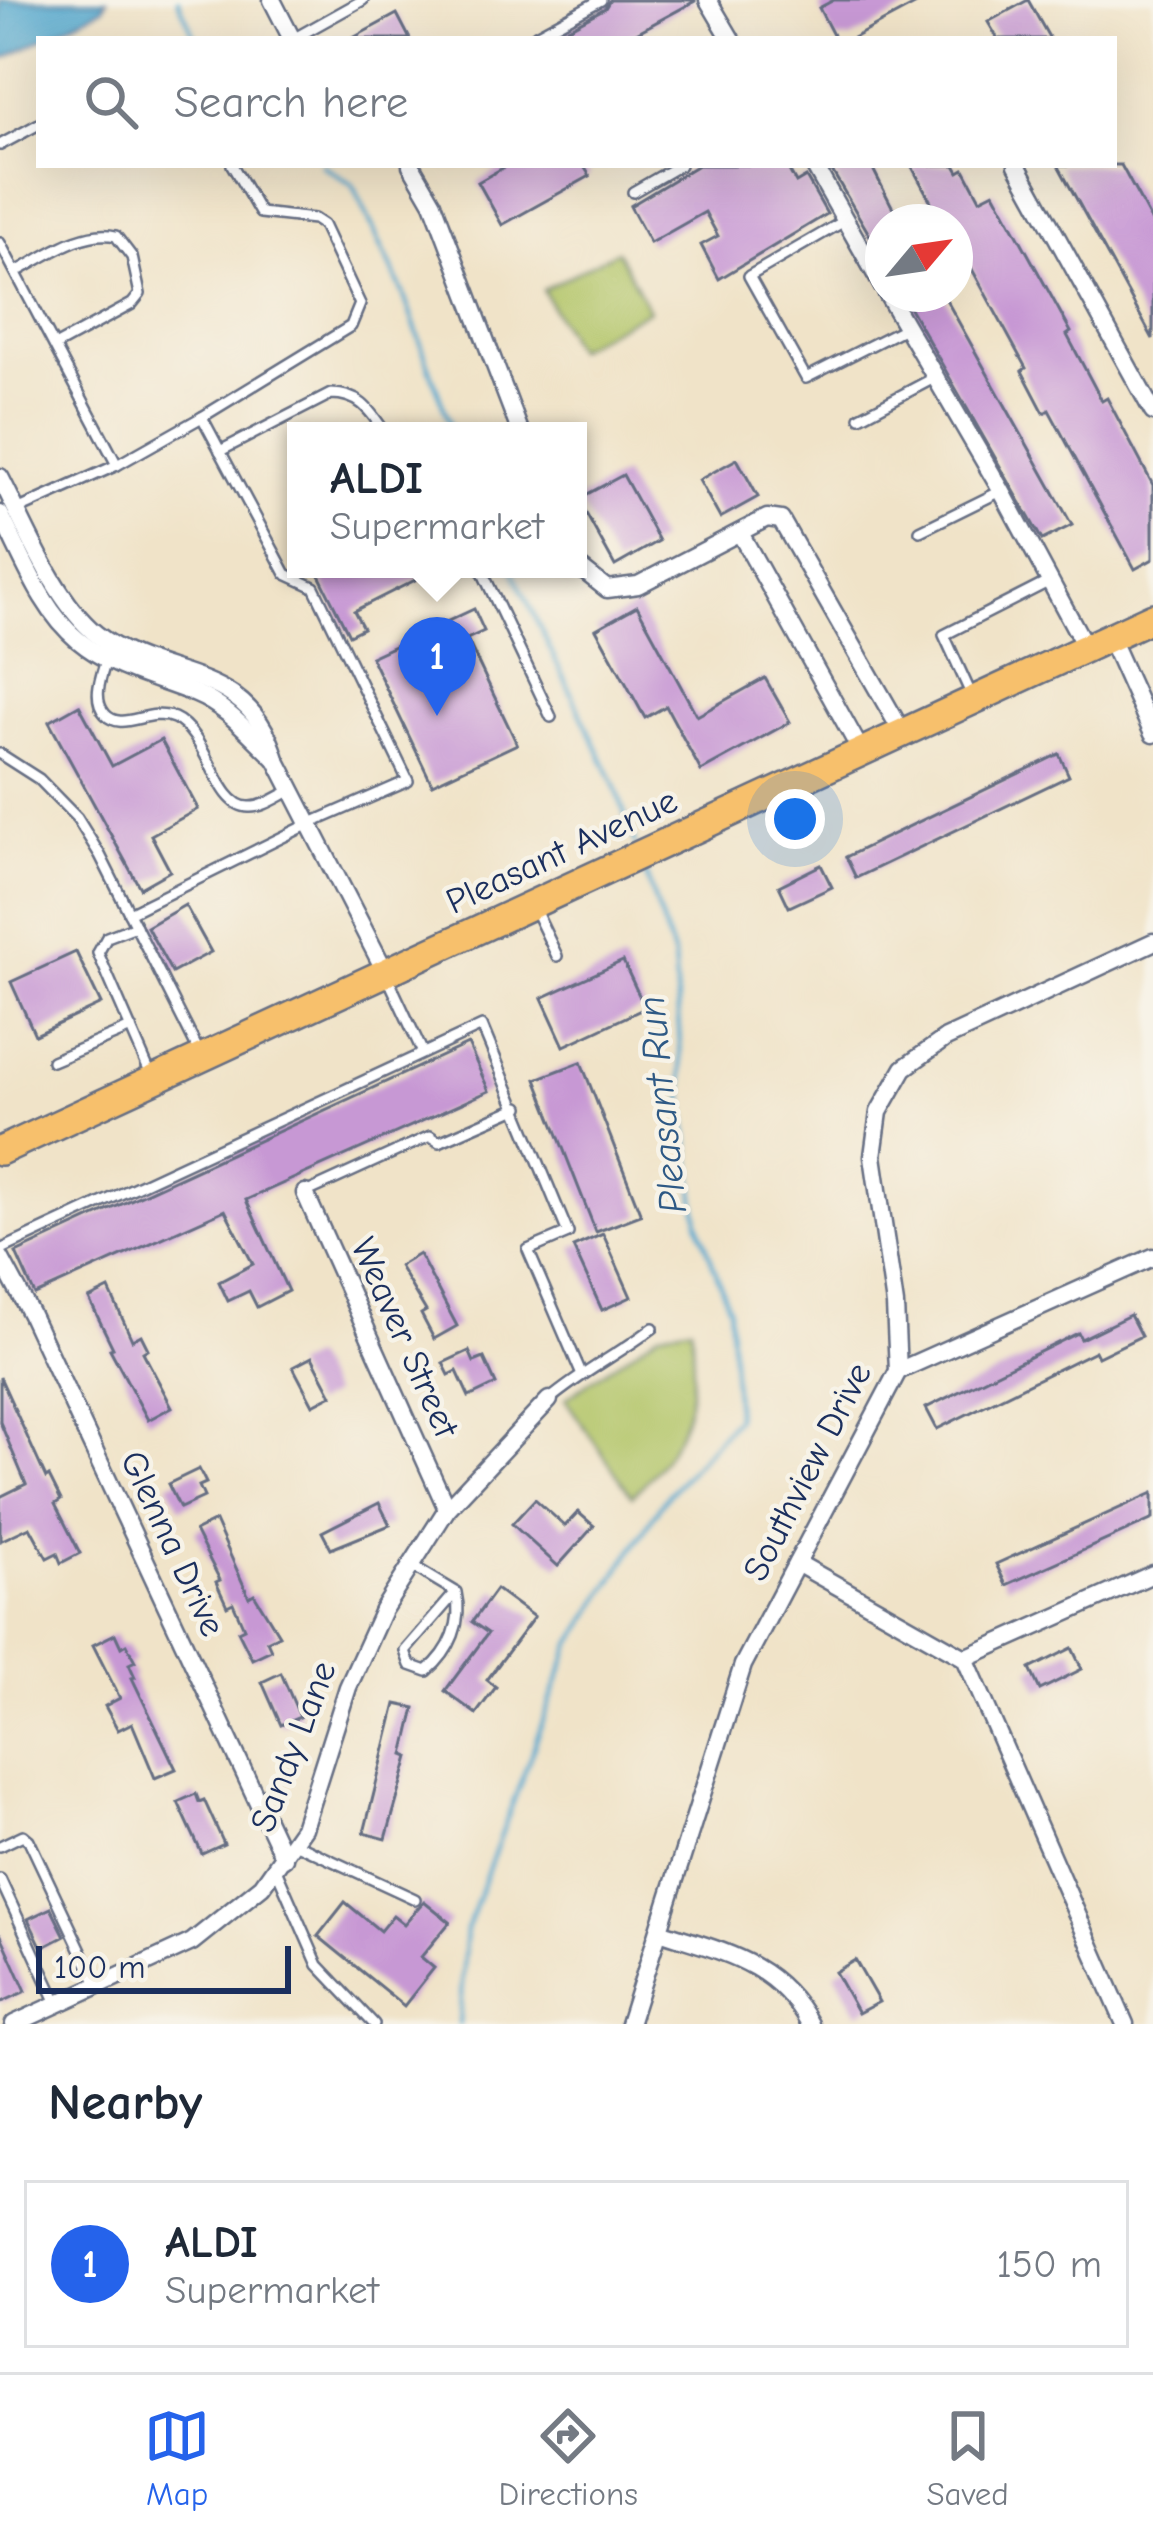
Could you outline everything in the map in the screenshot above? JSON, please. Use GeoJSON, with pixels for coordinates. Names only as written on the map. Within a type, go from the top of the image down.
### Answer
{"type":"FeatureCollection","features":[{"type":"Feature","properties":{"kind":"main road","name":"Pleasant Avenue"},"geometry":{"type":"LineString","coordinates":[[0,1151],[1153,617]]}},
{"type":"Feature","properties":{"kind":"street"},"geometry":{"type":"LineString","coordinates":[[272,0],[291,36]]}},
{"type":"Feature","properties":{"kind":"street"},"geometry":{"type":"LineString","coordinates":[[708,0],[728,36]]}},
{"type":"Feature","properties":{"kind":"street"},"geometry":{"type":"LineString","coordinates":[[413,168],[433,202],[517,422]]}},
{"type":"Feature","properties":{"kind":"street"},"geometry":{"type":"LineString","coordinates":[[816,168],[865,255]]}},
{"type":"Feature","properties":{"kind":"street"},"geometry":{"type":"LineString","coordinates":[[1019,168],[1153,412]]}},
{"type":"Feature","properties":{"kind":"street"},"geometry":{"type":"LineString","coordinates":[[896,312],[1052,580],[1098,643],[1153,734]]}},
{"type":"Feature","properties":{"kind":"street"},"geometry":{"type":"LineString","coordinates":[[2,487],[6,514],[73,610],[109,652],[237,696],[268,731],[276,759],[385,971]]}},
{"type":"Feature","properties":{"kind":"street"},"geometry":{"type":"LineString","coordinates":[[587,573],[607,589],[638,585],[767,518],[781,520],[902,732]]}},
{"type":"Feature","properties":{"kind":"street"},"geometry":{"type":"LineString","coordinates":[[740,533],[861,751]]}},
{"type":"Feature","properties":{"kind":"street","name":"Southview Drive"},"geometry":{"type":"LineString","coordinates":[[629,2024],[742,1665],[898,1371],[895,1305],[873,1156],[879,1112],[904,1068],[946,1038],[1153,942]]}},
{"type":"Feature","properties":{"kind":"street","name":"Weaver Street"},"geometry":{"type":"LineString","coordinates":[[305,1192],[447,1509]]}},
{"type":"Feature","properties":{"kind":"street","name":"Glenna Drive"},"geometry":{"type":"LineString","coordinates":[[0,1253],[285,1857]]}},
{"type":"Feature","properties":{"kind":"street"},"geometry":{"type":"LineString","coordinates":[[898,1371],[1153,1257]]}},
{"type":"Feature","properties":{"kind":"street","name":"Sandy Lane"},"geometry":{"type":"LineString","coordinates":[[14,2024],[192,1942],[245,1902],[285,1857],[382,1610],[447,1509],[549,1400]]}},
{"type":"Feature","properties":{"kind":"street"},"geometry":{"type":"LineString","coordinates":[[797,1563],[965,1658],[1125,2024]]}},
{"type":"Feature","properties":{"kind":"street"},"geometry":{"type":"LineString","coordinates":[[965,1658],[1153,1574]]}},
{"type":"Feature","properties":{"kind":"street"},"geometry":{"type":"LineString","coordinates":[[659,1931],[754,1963],[788,1990],[810,2024]]}},
{"type":"Feature","properties":{"kind":"lane"},"geometry":{"type":"LineString","coordinates":[[298,36],[363,0]]}},
{"type":"Feature","properties":{"kind":"lane"},"geometry":{"type":"LineString","coordinates":[[536,35],[601,0]]}},
{"type":"Feature","properties":{"kind":"lane"},"geometry":{"type":"LineString","coordinates":[[0,145],[36,126]]}},
{"type":"Feature","properties":{"kind":"lane"},"geometry":{"type":"LineString","coordinates":[[6,514],[118,465],[351,326],[360,304],[323,225],[300,216],[260,213],[234,168]]}},
{"type":"Feature","properties":{"kind":"lane"},"geometry":{"type":"LineString","coordinates":[[633,192],[675,168]]}},
{"type":"Feature","properties":{"kind":"lane"},"geometry":{"type":"LineString","coordinates":[[846,220],[749,276],[806,378],[905,328]]}},
{"type":"Feature","properties":{"kind":"lane"},"geometry":{"type":"LineString","coordinates":[[16,272],[103,232],[116,236],[132,256],[140,294],[132,304],[55,346]]}},
{"type":"Feature","properties":{"kind":"lane"},"geometry":{"type":"LineString","coordinates":[[0,243],[118,465]]}},
{"type":"Feature","properties":{"kind":"lane"},"geometry":{"type":"LineString","coordinates":[[860,417],[934,378]]}},
{"type":"Feature","properties":{"kind":"lane"},"geometry":{"type":"LineString","coordinates":[[220,451],[332,394],[348,394],[364,404],[377,422]]}},
{"type":"Feature","properties":{"kind":"lane"},"geometry":{"type":"LineString","coordinates":[[202,417],[287,574]]}},
{"type":"Feature","properties":{"kind":"lane"},"geometry":{"type":"LineString","coordinates":[[920,531],[1001,490]]}},
{"type":"Feature","properties":{"kind":"lane"},"geometry":{"type":"LineString","coordinates":[[129,913],[408,781],[314,587],[295,578]]}},
{"type":"Feature","properties":{"kind":"lane"},"geometry":{"type":"LineString","coordinates":[[485,578],[551,717]]}},
{"type":"Feature","properties":{"kind":"lane"},"geometry":{"type":"LineString","coordinates":[[973,699],[944,635],[1052,580]]}},
{"type":"Feature","properties":{"kind":"lane"},"geometry":{"type":"LineString","coordinates":[[109,652],[98,696],[109,718],[125,723],[160,713],[183,723],[194,732],[226,792],[242,807],[254,808],[292,790]]}},
{"type":"Feature","properties":{"kind":"lane"},"geometry":{"type":"LineString","coordinates":[[0,754],[39,779],[77,818],[201,1057]]}},
{"type":"Feature","properties":{"kind":"lane"},"geometry":{"type":"LineString","coordinates":[[532,904],[557,956]]}},
{"type":"Feature","properties":{"kind":"lane"},"geometry":{"type":"LineString","coordinates":[[136,926],[107,937],[98,953],[154,1080]]}},
{"type":"Feature","properties":{"kind":"lane"},"geometry":{"type":"LineString","coordinates":[[385,971],[423,1053]]}},
{"type":"Feature","properties":{"kind":"lane"},"geometry":{"type":"LineString","coordinates":[[0,1253],[482,1026],[568,1233],[528,1250],[581,1373]]}},
{"type":"Feature","properties":{"kind":"lane"},"geometry":{"type":"LineString","coordinates":[[52,1060],[131,1028]]}},
{"type":"Feature","properties":{"kind":"lane"},"geometry":{"type":"LineString","coordinates":[[305,1192],[430,1136],[439,1142],[519,1108]]}},
{"type":"Feature","properties":{"kind":"lane"},"geometry":{"type":"LineString","coordinates":[[549,1400],[581,1373],[652,1328]]}},
{"type":"Feature","properties":{"kind":"lane"},"geometry":{"type":"LineString","coordinates":[[411,1565],[456,1592],[462,1616],[441,1660],[427,1672],[410,1665],[405,1651],[456,1592]]}},
{"type":"Feature","properties":{"kind":"lane"},"geometry":{"type":"LineString","coordinates":[[0,1846],[23,1835],[29,1840],[97,1984]]}},
{"type":"Feature","properties":{"kind":"lane"},"geometry":{"type":"LineString","coordinates":[[285,1857],[415,1899]]}},
{"type":"Feature","properties":{"kind":"lane"},"geometry":{"type":"LineString","coordinates":[[285,1857],[318,1965],[374,2024]]}},
{"type":"Feature","properties":{"kind":"lane"},"geometry":{"type":"LineString","coordinates":[[0,1879],[57,2002]]}},
{"type":"Feature","properties":{"kind":"green space"},"geometry":{"type":"Polygon","coordinates":[[[617,251],[649,310],[574,349],[543,290],[617,251]]]}},
{"type":"Feature","properties":{"kind":"green space"},"geometry":{"type":"Polygon","coordinates":[[[691,1326],[693,1376],[684,1419],[665,1458],[632,1496],[565,1399],[660,1332],[691,1326]]]}},
{"type":"Feature","properties":{"kind":"water"},"geometry":{"type":"Polygon","coordinates":[[[0,0],[107,0],[103,8],[0,57],[0,0]]]}},
{"type":"Feature","properties":{"kind":"building"},"geometry":{"type":"Polygon","coordinates":[[[610,0],[695,0],[631,36],[554,36],[605,8],[610,0]]]}},
{"type":"Feature","properties":{"kind":"building"},"geometry":{"type":"Polygon","coordinates":[[[834,0],[924,0],[857,36],[833,36],[819,8],[834,0]]]}},
{"type":"Feature","properties":{"kind":"building"},"geometry":{"type":"Polygon","coordinates":[[[1028,0],[1048,36],[996,36],[988,22],[1028,0]]]}},
{"type":"Feature","properties":{"kind":"building"},"geometry":{"type":"Polygon","coordinates":[[[397,14],[408,36],[357,36],[397,14]]]}},
{"type":"Feature","properties":{"kind":"building"},"geometry":{"type":"Polygon","coordinates":[[[1121,165],[1153,224],[1153,339],[1060,168],[1121,165]]]}},
{"type":"Feature","properties":{"kind":"building"},"geometry":{"type":"Polygon","coordinates":[[[503,168],[585,168],[590,176],[502,225],[478,182],[503,168]]]}},
{"type":"Feature","properties":{"kind":"building"},"geometry":{"type":"Polygon","coordinates":[[[693,168],[788,168],[796,183],[806,177],[827,214],[719,279],[701,245],[718,236],[705,212],[650,243],[630,206],[693,168]]]}},
{"type":"Feature","properties":{"kind":"building"},"geometry":{"type":"Polygon","coordinates":[[[873,168],[891,204],[865,204],[865,227],[831,169],[873,168]]]}},
{"type":"Feature","properties":{"kind":"building"},"geometry":{"type":"Polygon","coordinates":[[[913,168],[964,169],[980,199],[994,192],[1071,332],[1067,335],[1102,401],[1107,398],[1153,485],[1153,559],[1135,569],[1049,410],[1044,413],[1022,371],[1026,368],[973,271],[973,204],[932,204],[913,168]]]}},
{"type":"Feature","properties":{"kind":"building"},"geometry":{"type":"Polygon","coordinates":[[[912,312],[953,312],[1072,525],[1042,540],[912,312]]]}},
{"type":"Feature","properties":{"kind":"building"},"geometry":{"type":"Polygon","coordinates":[[[737,459],[758,497],[720,518],[699,480],[737,459]]]}},
{"type":"Feature","properties":{"kind":"building"},"geometry":{"type":"Polygon","coordinates":[[[623,475],[659,541],[615,566],[587,515],[587,494],[623,475]]]}},
{"type":"Feature","properties":{"kind":"building"},"geometry":{"type":"Polygon","coordinates":[[[320,578],[419,578],[354,611],[363,628],[349,635],[320,578]]]}},
{"type":"Feature","properties":{"kind":"building"},"geometry":{"type":"Polygon","coordinates":[[[637,606],[697,716],[765,678],[790,722],[701,771],[666,706],[645,718],[596,629],[637,606]]]}},
{"type":"Feature","properties":{"kind":"building"},"geometry":{"type":"Polygon","coordinates":[[[474,609],[484,631],[467,639],[517,744],[432,784],[371,657],[474,609]]]}},
{"type":"Feature","properties":{"kind":"building"},"geometry":{"type":"Polygon","coordinates":[[[79,705],[112,766],[161,740],[198,809],[151,835],[170,871],[140,888],[49,722],[79,705]]]}},
{"type":"Feature","properties":{"kind":"building"},"geometry":{"type":"Polygon","coordinates":[[[1059,754],[1069,776],[856,878],[846,857],[1059,754]]]}},
{"type":"Feature","properties":{"kind":"building"},"geometry":{"type":"Polygon","coordinates":[[[821,865],[832,887],[789,907],[779,886],[821,865]]]}},
{"type":"Feature","properties":{"kind":"building"},"geometry":{"type":"Polygon","coordinates":[[[185,905],[211,952],[172,973],[147,927],[185,905]]]}},
{"type":"Feature","properties":{"kind":"building"},"geometry":{"type":"Polygon","coordinates":[[[76,952],[101,1004],[35,1035],[11,982],[76,952]]]}},
{"type":"Feature","properties":{"kind":"building"},"geometry":{"type":"Polygon","coordinates":[[[623,961],[645,1008],[564,1046],[542,998],[623,961]]]}},
{"type":"Feature","properties":{"kind":"building"},"geometry":{"type":"Polygon","coordinates":[[[468,1044],[489,1091],[246,1200],[288,1291],[257,1307],[249,1291],[228,1301],[219,1282],[253,1264],[225,1210],[35,1295],[16,1253],[468,1044]]]}},
{"type":"Feature","properties":{"kind":"building"},"geometry":{"type":"Polygon","coordinates":[[[581,1062],[641,1215],[596,1232],[536,1079],[581,1062]]]}},
{"type":"Feature","properties":{"kind":"building"},"geometry":{"type":"Polygon","coordinates":[[[603,1234],[631,1297],[602,1310],[573,1247],[603,1234]]]}},
{"type":"Feature","properties":{"kind":"building"},"geometry":{"type":"Polygon","coordinates":[[[419,1254],[457,1326],[434,1339],[421,1314],[426,1311],[399,1266],[419,1254]]]}},
{"type":"Feature","properties":{"kind":"building"},"geometry":{"type":"Polygon","coordinates":[[[109,1289],[132,1340],[141,1335],[148,1349],[143,1352],[172,1407],[148,1420],[89,1299],[109,1289]]]}},
{"type":"Feature","properties":{"kind":"building"},"geometry":{"type":"Polygon","coordinates":[[[1130,1315],[1141,1336],[1098,1357],[1095,1351],[937,1429],[926,1408],[1078,1333],[1081,1339],[1130,1315]]]}},
{"type":"Feature","properties":{"kind":"building"},"geometry":{"type":"Polygon","coordinates":[[[469,1351],[474,1362],[484,1358],[496,1384],[469,1397],[457,1371],[449,1375],[443,1363],[469,1351]]]}},
{"type":"Feature","properties":{"kind":"building"},"geometry":{"type":"Polygon","coordinates":[[[312,1357],[332,1395],[313,1405],[293,1367],[312,1357]]]}},
{"type":"Feature","properties":{"kind":"building"},"geometry":{"type":"Polygon","coordinates":[[[0,1377],[46,1478],[49,1476],[61,1500],[55,1504],[80,1553],[61,1563],[57,1553],[47,1558],[30,1527],[0,1541],[0,1497],[26,1484],[0,1422],[0,1377]]]}},
{"type":"Feature","properties":{"kind":"building"},"geometry":{"type":"Polygon","coordinates":[[[199,1469],[206,1483],[199,1486],[204,1497],[180,1508],[168,1484],[199,1469]]]}},
{"type":"Feature","properties":{"kind":"building"},"geometry":{"type":"Polygon","coordinates":[[[1153,1493],[1153,1519],[1006,1585],[996,1564],[1153,1493]]]}},
{"type":"Feature","properties":{"kind":"building"},"geometry":{"type":"Polygon","coordinates":[[[535,1499],[565,1526],[578,1512],[594,1526],[558,1566],[512,1524],[535,1499]]]}},
{"type":"Feature","properties":{"kind":"building"},"geometry":{"type":"Polygon","coordinates":[[[379,1503],[390,1525],[331,1549],[322,1532],[379,1503]]]}},
{"type":"Feature","properties":{"kind":"building"},"geometry":{"type":"Polygon","coordinates":[[[215,1521],[249,1597],[254,1594],[279,1635],[267,1641],[271,1650],[252,1659],[238,1631],[244,1628],[233,1603],[227,1606],[216,1582],[220,1580],[195,1531],[215,1521]]]}},
{"type":"Feature","properties":{"kind":"building"},"geometry":{"type":"Polygon","coordinates":[[[496,1589],[534,1617],[487,1680],[496,1687],[476,1714],[445,1691],[488,1633],[472,1622],[496,1589]]]}},
{"type":"Feature","properties":{"kind":"building"},"geometry":{"type":"Polygon","coordinates":[[[115,1634],[135,1661],[129,1664],[132,1678],[176,1769],[155,1778],[132,1723],[118,1730],[105,1706],[120,1698],[93,1645],[115,1634]]]}},
{"type":"Feature","properties":{"kind":"building"},"geometry":{"type":"Polygon","coordinates":[[[1072,1648],[1082,1669],[1040,1690],[1030,1669],[1072,1648]]]}},
{"type":"Feature","properties":{"kind":"building"},"geometry":{"type":"Polygon","coordinates":[[[281,1673],[300,1717],[281,1725],[262,1682],[281,1673]]]}},
{"type":"Feature","properties":{"kind":"building"},"geometry":{"type":"Polygon","coordinates":[[[396,1704],[415,1708],[404,1755],[409,1757],[386,1839],[364,1833],[396,1704]]]}},
{"type":"Feature","properties":{"kind":"building"},"geometry":{"type":"Polygon","coordinates":[[[196,1794],[199,1802],[204,1800],[224,1844],[202,1854],[178,1802],[196,1794]]]}},
{"type":"Feature","properties":{"kind":"building"},"geometry":{"type":"Polygon","coordinates":[[[424,1901],[450,1922],[421,1957],[434,1968],[404,2006],[318,1936],[345,1902],[380,1931],[393,1915],[404,1924],[424,1901]]]}},
{"type":"Feature","properties":{"kind":"building"},"geometry":{"type":"Polygon","coordinates":[[[51,1908],[65,1936],[42,1948],[28,1919],[51,1908]]]}},
{"type":"Feature","properties":{"kind":"building"},"geometry":{"type":"Polygon","coordinates":[[[0,1933],[26,1991],[0,2003],[0,1933]]]}},
{"type":"Feature","properties":{"kind":"building"},"geometry":{"type":"Polygon","coordinates":[[[855,1960],[879,2002],[858,2013],[835,1972],[855,1960]]]}},
{"type":"Feature","properties":{"kind":"waterway","name":"Pleasant Run"},"geometry":{"type":"LineString","coordinates":[[178,0],[195,36]]}},
{"type":"Feature","properties":{"kind":"waterway","name":"Pleasant Run"},"geometry":{"type":"LineString","coordinates":[[327,168],[353,185],[403,293],[449,422]]}},
{"type":"Feature","properties":{"kind":"waterway","name":"Pleasant Run"},"geometry":{"type":"LineString","coordinates":[[516,578],[615,785],[635,844]]}},
{"type":"Feature","properties":{"kind":"waterway","name":"Pleasant Run"},"geometry":{"type":"LineString","coordinates":[[459,2024],[466,1930],[571,1645],[663,1501],[736,1418],[729,1309],[698,1222],[674,957],[643,867]]}},
{"type":"Feature","properties":{"kind":"place","name":"ALDI"},"geometry":{"type":"Point","coordinates":[437,716]}}]}
